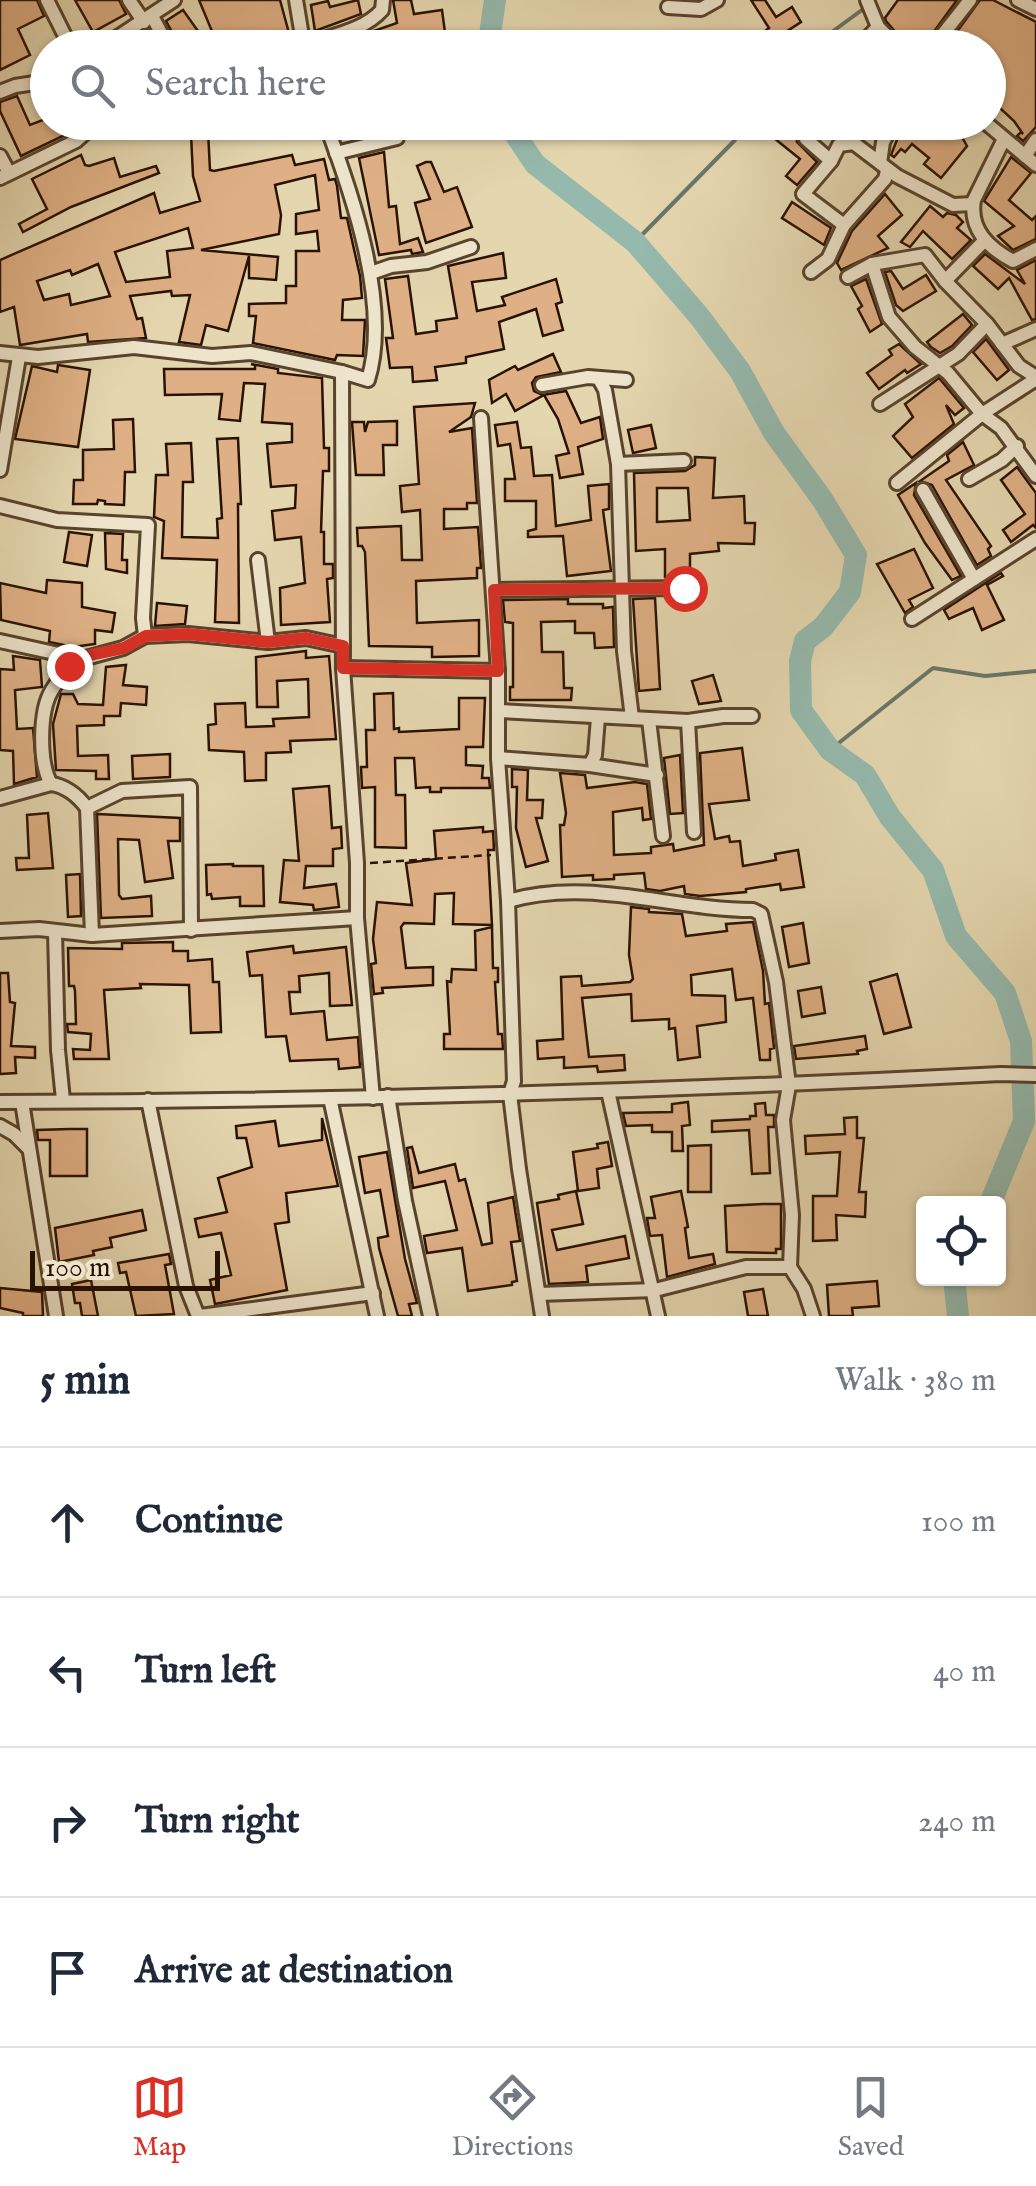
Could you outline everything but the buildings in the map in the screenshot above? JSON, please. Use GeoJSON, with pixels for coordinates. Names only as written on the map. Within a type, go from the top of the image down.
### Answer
{"type":"FeatureCollection","features":[{"type":"Feature","properties":{"kind":"street"},"geometry":{"type":"LineString","coordinates":[[47,0],[63,30]]}},
{"type":"Feature","properties":{"kind":"street"},"geometry":{"type":"LineString","coordinates":[[129,0],[156,30]]}},
{"type":"Feature","properties":{"kind":"street"},"geometry":{"type":"LineString","coordinates":[[130,30],[174,0]]}},
{"type":"Feature","properties":{"kind":"street"},"geometry":{"type":"LineString","coordinates":[[296,0],[300,30]]}},
{"type":"Feature","properties":{"kind":"street"},"geometry":{"type":"LineString","coordinates":[[353,30],[382,10],[383,0]]}},
{"type":"Feature","properties":{"kind":"street"},"geometry":{"type":"LineString","coordinates":[[668,7],[701,9],[717,0]]}},
{"type":"Feature","properties":{"kind":"street"},"geometry":{"type":"LineString","coordinates":[[867,0],[878,28]]}},
{"type":"Feature","properties":{"kind":"street"},"geometry":{"type":"LineString","coordinates":[[946,30],[970,0]]}},
{"type":"Feature","properties":{"kind":"street"},"geometry":{"type":"LineString","coordinates":[[1018,0],[1036,9]]}},
{"type":"Feature","properties":{"kind":"street"},"geometry":{"type":"LineString","coordinates":[[0,92],[30,84]]}},
{"type":"Feature","properties":{"kind":"street"},"geometry":{"type":"LineString","coordinates":[[0,156],[4,176],[77,140]]}},
{"type":"Feature","properties":{"kind":"street"},"geometry":{"type":"LineString","coordinates":[[0,353],[20,357],[140,348],[212,356],[271,355],[368,380],[375,358],[371,273],[331,140]]}},
{"type":"Feature","properties":{"kind":"street"},"geometry":{"type":"LineString","coordinates":[[336,153],[389,140]]}},
{"type":"Feature","properties":{"kind":"street"},"geometry":{"type":"LineString","coordinates":[[806,140],[831,161]]}},
{"type":"Feature","properties":{"kind":"street"},"geometry":{"type":"LineString","coordinates":[[844,225],[804,194],[841,143],[848,140]]}},
{"type":"Feature","properties":{"kind":"street"},"geometry":{"type":"LineString","coordinates":[[852,140],[887,172],[954,205],[973,204]]}},
{"type":"Feature","properties":{"kind":"street"},"geometry":{"type":"LineString","coordinates":[[812,272],[828,259],[844,225],[887,172],[884,140]]}},
{"type":"Feature","properties":{"kind":"street"},"geometry":{"type":"LineString","coordinates":[[1003,140],[972,211],[984,241],[1013,262],[1036,250]]}},
{"type":"Feature","properties":{"kind":"street"},"geometry":{"type":"LineString","coordinates":[[1006,140],[1031,160],[1036,140]]}},
{"type":"Feature","properties":{"kind":"street"},"geometry":{"type":"LineString","coordinates":[[945,281],[984,241]]}},
{"type":"Feature","properties":{"kind":"street"},"geometry":{"type":"LineString","coordinates":[[371,273],[391,266],[427,262],[471,247]]}},
{"type":"Feature","properties":{"kind":"street"},"geometry":{"type":"LineString","coordinates":[[848,277],[872,264],[925,255],[1019,366],[1036,378],[982,414],[897,483]]}},
{"type":"Feature","properties":{"kind":"street"},"geometry":{"type":"LineString","coordinates":[[872,264],[890,317],[914,347],[948,372],[982,414],[1001,428],[1036,476]]}},
{"type":"Feature","properties":{"kind":"street"},"geometry":{"type":"LineString","coordinates":[[880,404],[958,354],[987,324]]}},
{"type":"Feature","properties":{"kind":"street"},"geometry":{"type":"LineString","coordinates":[[1002,344],[1036,329]]}},
{"type":"Feature","properties":{"kind":"street"},"geometry":{"type":"LineString","coordinates":[[0,470],[20,357]]}},
{"type":"Feature","properties":{"kind":"street"},"geometry":{"type":"LineString","coordinates":[[342,372],[343,668],[357,863],[357,918],[373,1098]]}},
{"type":"Feature","properties":{"kind":"street"},"geometry":{"type":"LineString","coordinates":[[542,385],[588,377],[626,380]]}},
{"type":"Feature","properties":{"kind":"street"},"geometry":{"type":"LineString","coordinates":[[599,379],[606,390],[618,464],[624,650],[632,718]]}},
{"type":"Feature","properties":{"kind":"street"},"geometry":{"type":"LineString","coordinates":[[481,418],[500,712],[498,758],[514,1081],[510,1094],[542,1316]]}},
{"type":"Feature","properties":{"kind":"street"},"geometry":{"type":"LineString","coordinates":[[970,479],[1017,446]]}},
{"type":"Feature","properties":{"kind":"street"},"geometry":{"type":"LineString","coordinates":[[618,464],[684,460]]}},
{"type":"Feature","properties":{"kind":"street"},"geometry":{"type":"LineString","coordinates":[[923,490],[974,578]]}},
{"type":"Feature","properties":{"kind":"street"},"geometry":{"type":"LineString","coordinates":[[0,506],[57,520],[148,525],[143,618],[146,636]]}},
{"type":"Feature","properties":{"kind":"street"},"geometry":{"type":"LineString","coordinates":[[912,619],[1036,539]]}},
{"type":"Feature","properties":{"kind":"street"},"geometry":{"type":"LineString","coordinates":[[258,560],[268,642]]}},
{"type":"Feature","properties":{"kind":"street"},"geometry":{"type":"LineString","coordinates":[[494,590],[684,588]]}},
{"type":"Feature","properties":{"kind":"street"},"geometry":{"type":"LineString","coordinates":[[0,641],[76,658],[124,648],[146,636],[188,634],[268,642],[306,638],[343,646]]}},
{"type":"Feature","properties":{"kind":"street"},"geometry":{"type":"LineString","coordinates":[[51,784],[46,774],[42,734],[50,692],[76,658]]}},
{"type":"Feature","properties":{"kind":"street"},"geometry":{"type":"LineString","coordinates":[[343,668],[498,671]]}},
{"type":"Feature","properties":{"kind":"street"},"geometry":{"type":"LineString","coordinates":[[500,712],[688,721],[752,716]]}},
{"type":"Feature","properties":{"kind":"street"},"geometry":{"type":"LineString","coordinates":[[590,765],[595,756],[598,718]]}},
{"type":"Feature","properties":{"kind":"street"},"geometry":{"type":"LineString","coordinates":[[649,720],[663,836]]}},
{"type":"Feature","properties":{"kind":"street"},"geometry":{"type":"LineString","coordinates":[[688,721],[694,832]]}},
{"type":"Feature","properties":{"kind":"street"},"geometry":{"type":"LineString","coordinates":[[498,758],[657,774]]}},
{"type":"Feature","properties":{"kind":"street"},"geometry":{"type":"LineString","coordinates":[[0,798],[51,784],[78,797],[87,808],[92,934]]}},
{"type":"Feature","properties":{"kind":"street"},"geometry":{"type":"LineString","coordinates":[[87,808],[122,791],[190,787],[191,930]]}},
{"type":"Feature","properties":{"kind":"street"},"geometry":{"type":"LineString","coordinates":[[508,901],[534,894],[615,892],[686,907],[754,910],[761,914],[776,982],[789,1085],[783,1120],[792,1216],[790,1266],[813,1316]]}},
{"type":"Feature","properties":{"kind":"street"},"geometry":{"type":"LineString","coordinates":[[0,931],[38,929],[92,934],[357,918]]}},
{"type":"Feature","properties":{"kind":"street"},"geometry":{"type":"LineString","coordinates":[[56,932],[63,1100]]}},
{"type":"Feature","properties":{"kind":"street"},"geometry":{"type":"LineString","coordinates":[[0,1102],[373,1098],[1036,1075]]}},
{"type":"Feature","properties":{"kind":"street"},"geometry":{"type":"LineString","coordinates":[[608,1091],[658,1316]]}},
{"type":"Feature","properties":{"kind":"street"},"geometry":{"type":"LineString","coordinates":[[388,1096],[404,1201],[430,1316]]}},
{"type":"Feature","properties":{"kind":"street"},"geometry":{"type":"LineString","coordinates":[[330,1098],[377,1316]]}},
{"type":"Feature","properties":{"kind":"street"},"geometry":{"type":"LineString","coordinates":[[148,1100],[186,1286],[199,1316],[372,1293]]}},
{"type":"Feature","properties":{"kind":"street"},"geometry":{"type":"LineString","coordinates":[[22,1102],[56,1316]]}},
{"type":"Feature","properties":{"kind":"street"},"geometry":{"type":"LineString","coordinates":[[0,1126],[30,1150]]}},
{"type":"Feature","properties":{"kind":"street"},"geometry":{"type":"LineString","coordinates":[[539,1294],[654,1290],[746,1267],[790,1266]]}},
{"type":"Feature","properties":{"kind":"path"},"geometry":{"type":"LineString","coordinates":[[357,863],[503,854]]}},
{"type":"Feature","properties":{"kind":"waterway"},"geometry":{"type":"LineString","coordinates":[[491,30],[495,0]]}},
{"type":"Feature","properties":{"kind":"waterway"},"geometry":{"type":"LineString","coordinates":[[835,30],[866,7]]}},
{"type":"Feature","properties":{"kind":"waterway"},"geometry":{"type":"LineString","coordinates":[[519,140],[535,164],[635,242],[699,316],[740,371],[774,433],[822,499],[856,555],[850,592],[823,627],[805,641],[800,661],[801,710],[830,750],[865,775],[890,817],[933,870],[956,936],[1005,993],[1021,1041],[1024,1121],[993,1196]]}},
{"type":"Feature","properties":{"kind":"waterway"},"geometry":{"type":"LineString","coordinates":[[635,242],[735,140]]}},
{"type":"Feature","properties":{"kind":"waterway"},"geometry":{"type":"LineString","coordinates":[[830,750],[933,668],[985,676],[1036,671]]}},
{"type":"Feature","properties":{"kind":"waterway"},"geometry":{"type":"LineString","coordinates":[[955,1286],[958,1316]]}},
{"type":"Feature","properties":{"kind":"route"},"geometry":{"type":"LineString","coordinates":[[69,666],[76,658],[124,648],[146,636],[188,634],[268,642],[306,638],[343,646],[343,668],[498,671],[494,590],[684,588]]}}]}
